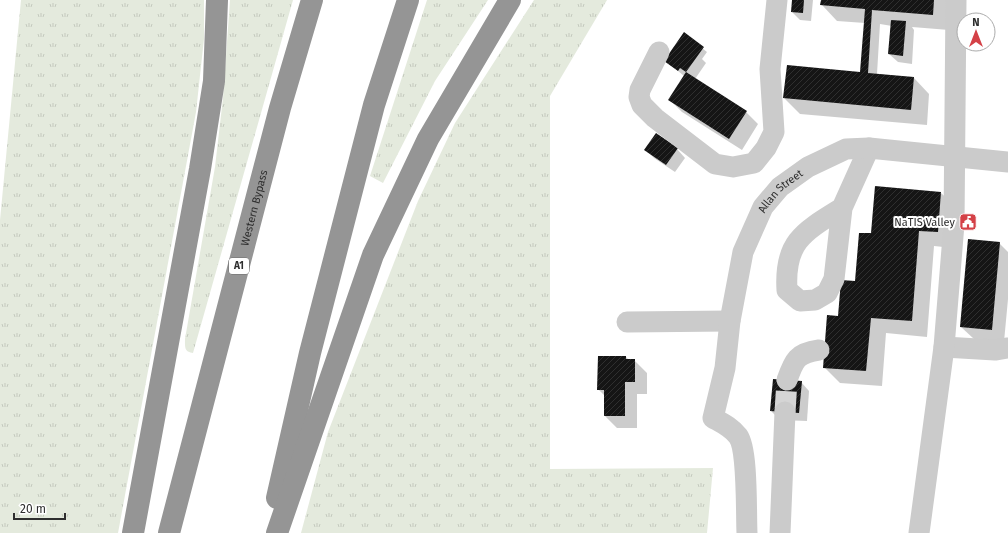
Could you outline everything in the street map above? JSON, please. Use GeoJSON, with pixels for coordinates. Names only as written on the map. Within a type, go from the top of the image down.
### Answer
{"type":"FeatureCollection","features":[{"type":"Feature","properties":{"kind":"highway"},"geometry":{"type":"LineString","coordinates":[[134,533],[200,169],[214,81],[217,0]]}},
{"type":"Feature","properties":{"kind":"highway","name":"Western Bypass"},"geometry":{"type":"LineString","coordinates":[[169,533],[278,116],[312,0]]}},
{"type":"Feature","properties":{"kind":"highway"},"geometry":{"type":"LineString","coordinates":[[268,533],[310,353],[372,112],[408,0]]}},
{"type":"Feature","properties":{"kind":"highway"},"geometry":{"type":"LineString","coordinates":[[277,533],[373,255],[428,139],[510,0]]}},
{"type":"Feature","properties":{"kind":"street"},"geometry":{"type":"LineString","coordinates":[[659,52],[640,90],[639,97],[642,104],[655,118],[715,164],[733,167],[754,163],[766,148],[774,132],[770,69],[777,0]]}},
{"type":"Feature","properties":{"kind":"street"},"geometry":{"type":"LineString","coordinates":[[919,533],[944,347],[954,224],[956,158],[956,0]]}},
{"type":"Feature","properties":{"kind":"street"},"geometry":{"type":"LineString","coordinates":[[842,208],[869,148]]}},
{"type":"Feature","properties":{"kind":"street","name":"Allan Street"},"geometry":{"type":"LineString","coordinates":[[747,533],[744,463],[739,437],[728,426],[713,418],[725,368],[730,320],[742,252],[763,207],[780,187],[808,167],[846,149],[869,148],[956,158],[1008,162]]}},
{"type":"Feature","properties":{"kind":"street"},"geometry":{"type":"LineString","coordinates":[[627,322],[730,320]]}},
{"type":"Feature","properties":{"kind":"street"},"geometry":{"type":"LineString","coordinates":[[944,347],[995,350],[1008,348]]}},
{"type":"Feature","properties":{"kind":"street"},"geometry":{"type":"LineString","coordinates":[[787,380],[794,361],[806,352],[819,350]]}},
{"type":"Feature","properties":{"kind":"street"},"geometry":{"type":"LineString","coordinates":[[780,533],[785,412]]}},
{"type":"Feature","properties":{"kind":"green space"},"geometry":{"type":"Polygon","coordinates":[[[21,0],[204,0],[204,39],[196,112],[118,533],[0,533],[0,220],[21,0]]]}},
{"type":"Feature","properties":{"kind":"green space"},"geometry":{"type":"Polygon","coordinates":[[[230,0],[293,0],[193,353],[188,352],[185,347],[185,339],[215,167],[223,98],[230,0]]]}},
{"type":"Feature","properties":{"kind":"green space"},"geometry":{"type":"Polygon","coordinates":[[[427,0],[488,0],[435,81],[383,183],[370,176],[427,0]]]}},
{"type":"Feature","properties":{"kind":"green space"},"geometry":{"type":"Polygon","coordinates":[[[534,0],[607,0],[550,96],[550,469],[713,468],[707,533],[301,533],[328,432],[418,201],[455,123],[534,0]]]}},
{"type":"Feature","properties":{"kind":"building"},"geometry":{"type":"Polygon","coordinates":[[[792,0],[804,0],[803,13],[791,12],[792,0]]]}},
{"type":"Feature","properties":{"kind":"building"},"geometry":{"type":"Polygon","coordinates":[[[821,0],[934,0],[933,15],[872,10],[868,73],[914,77],[911,110],[783,98],[787,65],[860,72],[865,9],[820,5],[821,0]]]}},
{"type":"Feature","properties":{"kind":"building"},"geometry":{"type":"Polygon","coordinates":[[[891,20],[906,21],[903,56],[888,54],[891,20]]]}},
{"type":"Feature","properties":{"kind":"building"},"geometry":{"type":"Polygon","coordinates":[[[684,32],[704,47],[686,72],[680,68],[678,71],[664,61],[684,32]]]}},
{"type":"Feature","properties":{"kind":"building"},"geometry":{"type":"Polygon","coordinates":[[[686,72],[747,111],[729,139],[668,100],[686,72]]]}},
{"type":"Feature","properties":{"kind":"building"},"geometry":{"type":"Polygon","coordinates":[[[656,133],[678,148],[666,165],[644,150],[656,133]]]}},
{"type":"Feature","properties":{"kind":"building"},"geometry":{"type":"Polygon","coordinates":[[[875,186],[941,192],[938,232],[919,231],[912,321],[871,318],[866,371],[823,368],[827,315],[838,316],[841,280],[855,281],[859,233],[871,233],[875,186]]]}},
{"type":"Feature","properties":{"kind":"building"},"geometry":{"type":"Polygon","coordinates":[[[968,239],[1000,242],[992,330],[960,327],[968,239]]]}},
{"type":"Feature","properties":{"kind":"building"},"geometry":{"type":"Polygon","coordinates":[[[598,356],[626,356],[626,359],[635,359],[635,382],[625,382],[625,416],[604,416],[604,390],[597,390],[598,356]]]}},
{"type":"Feature","properties":{"kind":"building"},"geometry":{"type":"Polygon","coordinates":[[[773,379],[802,381],[799,413],[770,411],[773,379]]]}},
{"type":"Feature","properties":{"kind":"tunnel"},"geometry":{"type":"LineString","coordinates":[[785,412],[787,380]]}},
{"type":"Feature","properties":{"kind":"place","name":"NaTIS Valley"},"geometry":{"type":"Point","coordinates":[968,222]}}]}
